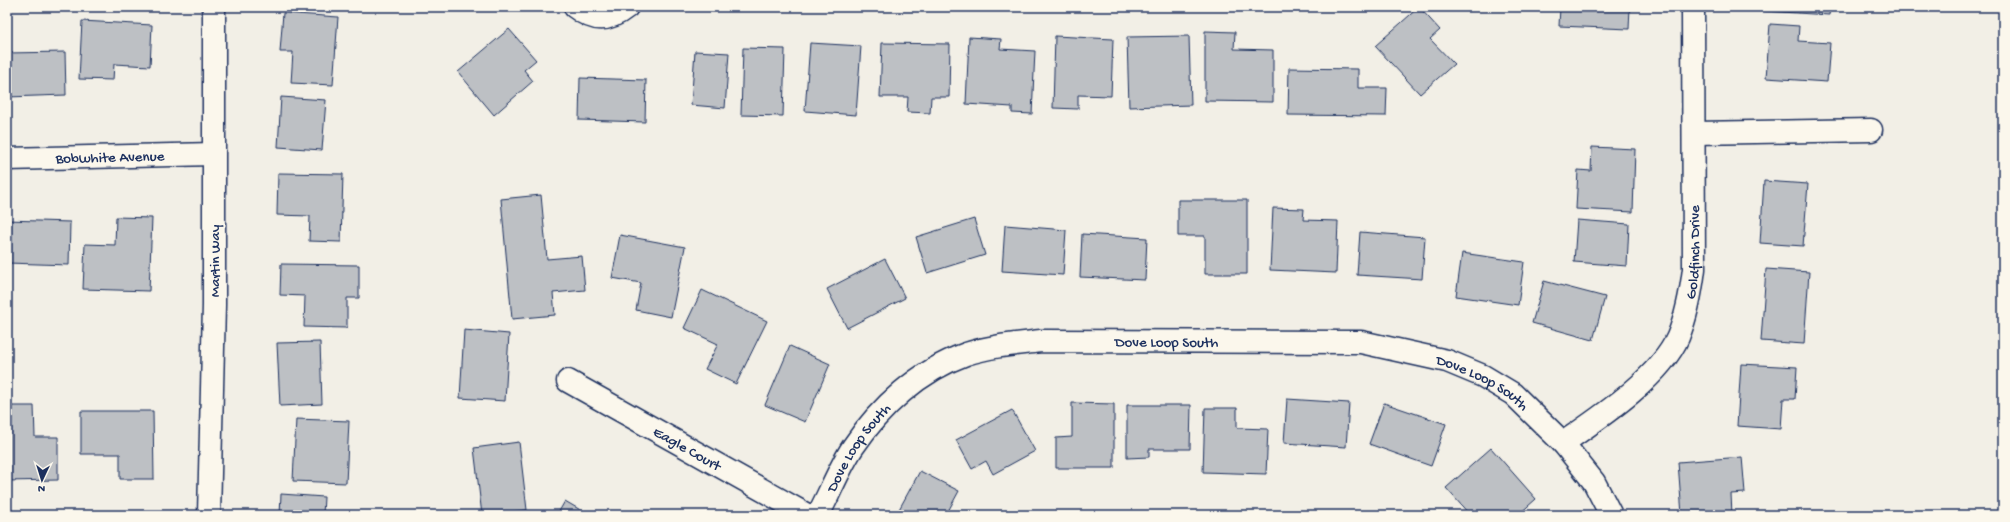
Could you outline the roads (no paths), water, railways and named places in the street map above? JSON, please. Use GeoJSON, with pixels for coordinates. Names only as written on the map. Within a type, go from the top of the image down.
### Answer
{"type":"FeatureCollection","features":[{"type":"Feature","properties":{"kind":"street","name":"Martin Way"},"geometry":{"type":"LineString","coordinates":[[209,515],[214,305],[214,7]]}},
{"type":"Feature","properties":{"kind":"street"},"geometry":{"type":"LineString","coordinates":[[575,7],[586,16],[601,19],[617,15],[627,7]]}},
{"type":"Feature","properties":{"kind":"street","name":"Goldfinch Drive"},"geometry":{"type":"LineString","coordinates":[[1563,443],[1610,410],[1658,367],[1677,338],[1689,306],[1694,269],[1693,7]]}},
{"type":"Feature","properties":{"kind":"street"},"geometry":{"type":"LineString","coordinates":[[1694,133],[1871,130]]}},
{"type":"Feature","properties":{"kind":"street","name":"Bobwhite Avenue"},"geometry":{"type":"LineString","coordinates":[[7,159],[213,154]]}},
{"type":"Feature","properties":{"kind":"street","name":"Dove Loop South"},"geometry":{"type":"LineString","coordinates":[[818,515],[852,448],[875,418],[902,391],[932,370],[966,354],[1002,345],[1041,341],[1361,342],[1447,361],[1483,376],[1513,394],[1563,443],[1594,482],[1611,515]]}},
{"type":"Feature","properties":{"kind":"street","name":"Eagle Court"},"geometry":{"type":"LineString","coordinates":[[568,381],[807,515]]}}]}
